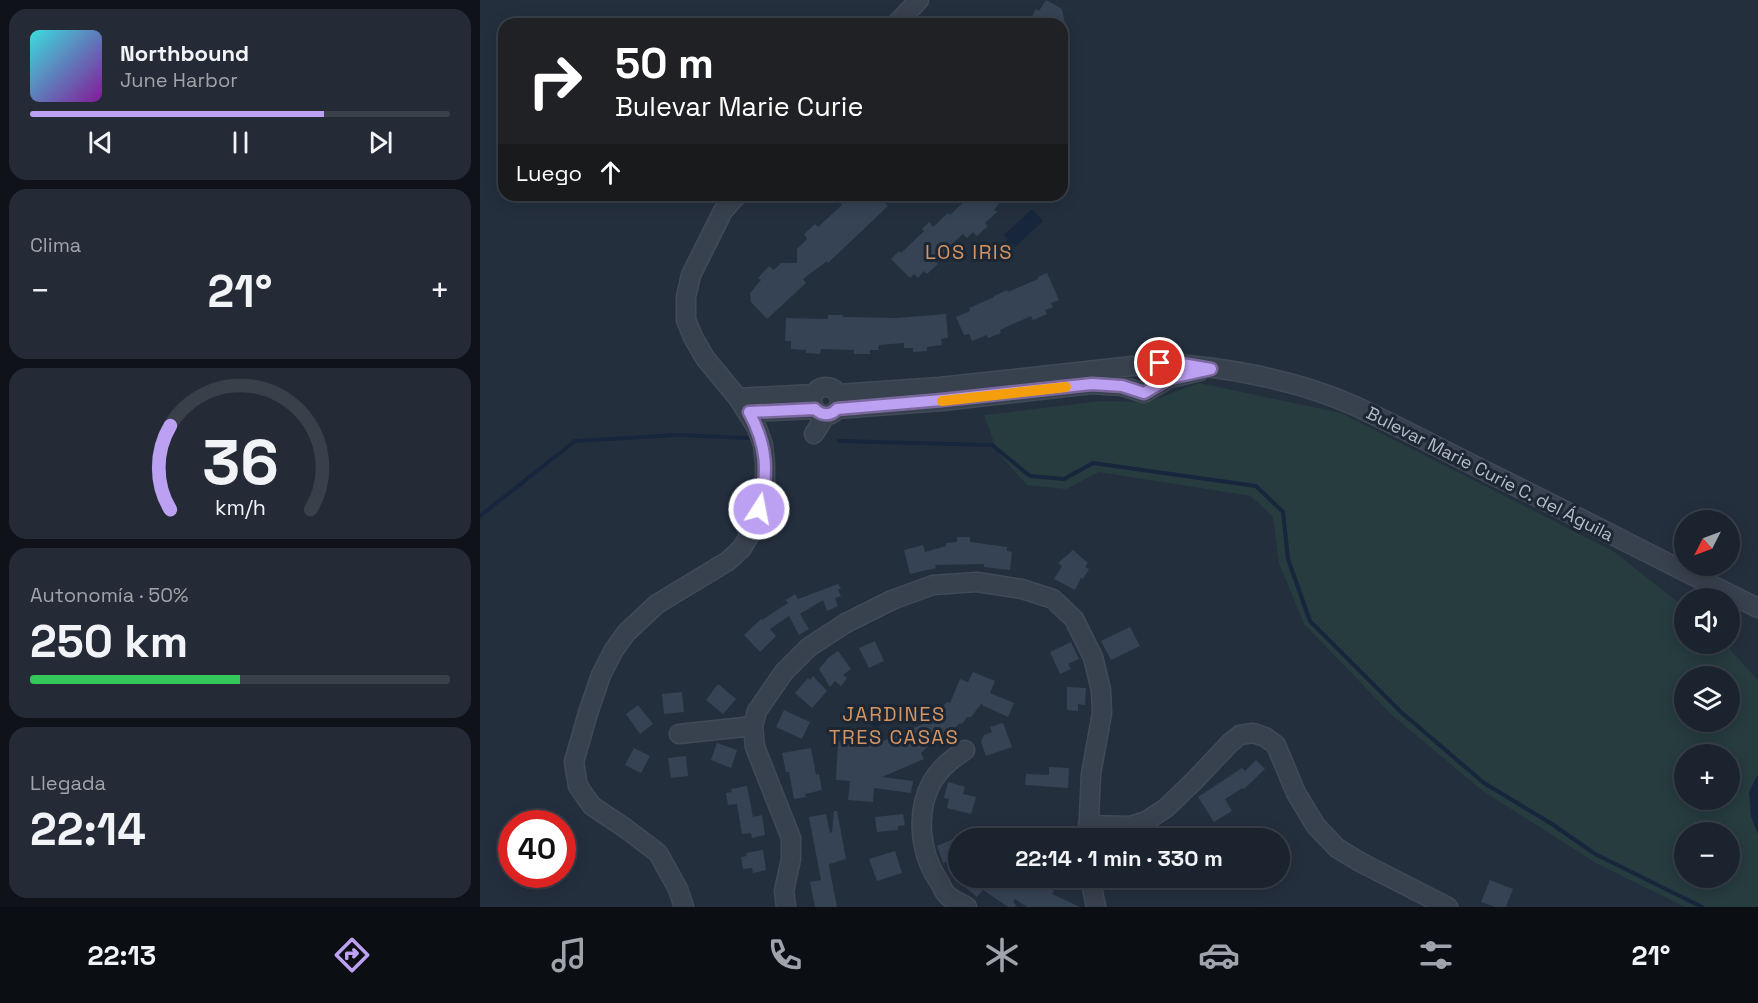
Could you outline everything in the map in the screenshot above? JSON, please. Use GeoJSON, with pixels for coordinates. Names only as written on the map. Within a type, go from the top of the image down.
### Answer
{"type":"FeatureCollection","features":[{"type":"Feature","properties":{"kind":"street"},"geometry":{"type":"LineString","coordinates":[[902,18],[919,0]]}},
{"type":"Feature","properties":{"kind":"street"},"geometry":{"type":"LineString","coordinates":[[684,907],[678,889],[658,853],[592,806],[578,786],[574,762],[601,675],[614,650],[626,633],[657,604],[728,561],[742,548],[753,529],[765,487],[763,445],[757,428],[744,405],[705,358],[686,320],[686,297],[691,275],[723,211],[732,201]]}},
{"type":"Feature","properties":{"kind":"street","name":"Bulevar Marie Curie C. del Águila"},"geometry":{"type":"LineString","coordinates":[[826,404],[940,387],[1160,363],[1182,364],[1284,382],[1353,405],[1758,608]]}},
{"type":"Feature","properties":{"kind":"street"},"geometry":{"type":"LineString","coordinates":[[744,405],[942,400],[1092,384],[1122,386],[1143,391],[1155,384],[1155,375],[1152,370],[1139,365]]}},
{"type":"Feature","properties":{"kind":"street","name":"Bulevar Marie Curie C. del Águila"},"geometry":{"type":"LineString","coordinates":[[1143,391],[1170,378],[1211,369]]}},
{"type":"Feature","properties":{"kind":"street"},"geometry":{"type":"LineString","coordinates":[[814,434],[826,404]]}},
{"type":"Feature","properties":{"kind":"street"},"geometry":{"type":"LineString","coordinates":[[786,907],[784,891],[791,859],[790,838],[755,747],[753,726],[757,711],[784,672],[809,647],[855,618],[892,600],[933,585],[977,582],[1022,589],[1053,598],[1074,619],[1093,657],[1101,690],[1102,713],[1091,774],[1088,828]]}},
{"type":"Feature","properties":{"kind":"street"},"geometry":{"type":"LineString","coordinates":[[679,734],[753,726]]}},
{"type":"Feature","properties":{"kind":"street"},"geometry":{"type":"LineString","coordinates":[[1116,828],[1146,820],[1166,808],[1230,743],[1240,735],[1252,733],[1265,737],[1276,745],[1296,793],[1316,826],[1337,848],[1448,907]]}},
{"type":"Feature","properties":{"kind":"street"},"geometry":{"type":"LineString","coordinates":[[964,750],[945,764],[932,782],[924,802],[922,829],[926,856],[934,876],[947,895],[967,907]]}},
{"type":"Feature","properties":{"kind":"street"},"geometry":{"type":"LineString","coordinates":[[1092,888],[1096,907]]}},
{"type":"Feature","properties":{"kind":"green space"},"geometry":{"type":"Polygon","coordinates":[[[1199,383],[1341,413],[1613,551],[1674,599],[1674,654],[1734,654],[1758,680],[1758,907],[1685,907],[1596,863],[1483,791],[1392,715],[1304,624],[1279,563],[1273,517],[1251,496],[1099,472],[1066,489],[1027,485],[998,453],[984,415],[1101,401],[1148,402],[1199,383]]]}},
{"type":"Feature","properties":{"kind":"water"},"geometry":{"type":"Polygon","coordinates":[[[1032,209],[1043,221],[1015,247],[1008,244],[1004,235],[1032,209]]]}},
{"type":"Feature","properties":{"kind":"water"},"geometry":{"type":"Polygon","coordinates":[[[893,704],[898,706],[897,713],[889,715],[880,726],[874,727],[869,719],[873,712],[882,706],[893,704]]]}},
{"type":"Feature","properties":{"kind":"water"},"geometry":{"type":"Polygon","coordinates":[[[1758,774],[1758,834],[1751,816],[1749,792],[1758,774]]]}},
{"type":"Feature","properties":{"kind":"building"},"geometry":{"type":"Polygon","coordinates":[[[1046,0],[1062,9],[1064,18],[1031,18],[1036,9],[1039,11],[1046,0]]]}},
{"type":"Feature","properties":{"kind":"building"},"geometry":{"type":"Polygon","coordinates":[[[840,201],[883,201],[888,206],[828,263],[827,261],[803,279],[806,283],[767,319],[751,302],[750,293],[761,280],[758,278],[769,266],[774,270],[781,263],[797,263],[797,249],[807,239],[804,234],[815,224],[818,227],[842,205],[840,201]]]}},
{"type":"Feature","properties":{"kind":"building"},"geometry":{"type":"Polygon","coordinates":[[[965,201],[1001,201],[994,210],[997,212],[985,223],[988,226],[977,236],[973,232],[967,238],[963,234],[935,261],[938,264],[927,274],[924,271],[918,278],[914,274],[910,278],[891,259],[899,251],[901,253],[924,231],[922,229],[929,222],[933,227],[948,213],[950,215],[965,201]]]}},
{"type":"Feature","properties":{"kind":"building"},"geometry":{"type":"Polygon","coordinates":[[[1047,273],[1059,300],[1051,303],[1053,307],[1045,310],[1047,314],[1033,320],[1031,316],[988,338],[987,335],[972,341],[969,334],[964,335],[956,317],[970,311],[969,308],[1047,273]]]}},
{"type":"Feature","properties":{"kind":"building"},"geometry":{"type":"Polygon","coordinates":[[[946,314],[948,338],[941,339],[942,345],[927,347],[927,351],[913,352],[913,348],[904,348],[904,343],[879,345],[878,350],[870,350],[870,354],[854,354],[854,350],[821,349],[820,354],[791,349],[791,341],[785,341],[786,318],[828,319],[828,315],[843,315],[843,317],[897,318],[946,314]]]}},
{"type":"Feature","properties":{"kind":"building"},"geometry":{"type":"Polygon","coordinates":[[[957,537],[970,537],[970,542],[1007,547],[1007,551],[1012,552],[1010,570],[984,567],[984,564],[935,565],[936,568],[910,574],[904,550],[923,545],[925,552],[946,546],[946,543],[957,542],[957,537]]]}},
{"type":"Feature","properties":{"kind":"building"},"geometry":{"type":"Polygon","coordinates":[[[1073,550],[1088,563],[1085,567],[1089,569],[1075,590],[1054,579],[1062,566],[1058,563],[1073,550]]]}},
{"type":"Feature","properties":{"kind":"building"},"geometry":{"type":"Polygon","coordinates":[[[838,584],[841,588],[838,590],[841,596],[835,598],[838,606],[827,611],[823,600],[800,614],[809,629],[799,635],[789,616],[770,629],[776,636],[760,652],[744,635],[761,619],[788,603],[786,600],[795,594],[798,599],[838,584]]]}},
{"type":"Feature","properties":{"kind":"building"},"geometry":{"type":"Polygon","coordinates":[[[1130,627],[1140,646],[1111,660],[1101,641],[1130,627]]]}},
{"type":"Feature","properties":{"kind":"building"},"geometry":{"type":"Polygon","coordinates":[[[875,641],[884,661],[869,668],[859,648],[875,641]]]}},
{"type":"Feature","properties":{"kind":"building"},"geometry":{"type":"Polygon","coordinates":[[[1071,642],[1079,659],[1068,664],[1071,669],[1060,674],[1050,652],[1071,642]]]}},
{"type":"Feature","properties":{"kind":"building"},"geometry":{"type":"Polygon","coordinates":[[[838,651],[851,669],[843,675],[847,678],[841,686],[835,681],[830,687],[819,669],[838,651]]]}},
{"type":"Feature","properties":{"kind":"building"},"geometry":{"type":"Polygon","coordinates":[[[973,672],[995,681],[990,693],[1014,703],[1008,717],[983,707],[982,703],[971,717],[967,717],[962,724],[960,723],[940,741],[937,738],[921,753],[924,759],[882,777],[913,781],[911,793],[874,788],[873,802],[848,800],[850,781],[836,780],[838,741],[867,743],[875,740],[876,744],[923,724],[947,702],[950,703],[960,679],[968,682],[973,672]]]}},
{"type":"Feature","properties":{"kind":"building"},"geometry":{"type":"Polygon","coordinates":[[[813,676],[827,691],[812,708],[795,693],[808,678],[810,680],[813,676]]]}},
{"type":"Feature","properties":{"kind":"building"},"geometry":{"type":"Polygon","coordinates":[[[718,684],[736,699],[723,714],[706,700],[718,684]]]}},
{"type":"Feature","properties":{"kind":"building"},"geometry":{"type":"Polygon","coordinates":[[[1067,687],[1086,688],[1085,705],[1078,704],[1078,711],[1067,710],[1067,687]]]}},
{"type":"Feature","properties":{"kind":"building"},"geometry":{"type":"Polygon","coordinates":[[[682,692],[684,712],[664,714],[662,694],[682,692]]]}},
{"type":"Feature","properties":{"kind":"building"},"geometry":{"type":"Polygon","coordinates":[[[638,705],[653,724],[640,734],[626,714],[638,705]]]}},
{"type":"Feature","properties":{"kind":"building"},"geometry":{"type":"Polygon","coordinates":[[[784,710],[810,722],[802,739],[776,727],[784,710]]]}},
{"type":"Feature","properties":{"kind":"building"},"geometry":{"type":"Polygon","coordinates":[[[1003,723],[1012,747],[986,756],[981,742],[984,735],[992,732],[990,727],[1003,723]]]}},
{"type":"Feature","properties":{"kind":"building"},"geometry":{"type":"Polygon","coordinates":[[[717,743],[737,750],[731,768],[711,760],[717,743]]]}},
{"type":"Feature","properties":{"kind":"building"},"geometry":{"type":"Polygon","coordinates":[[[634,748],[650,756],[641,773],[625,765],[634,748]]]}},
{"type":"Feature","properties":{"kind":"building"},"geometry":{"type":"Polygon","coordinates":[[[811,748],[816,775],[819,774],[822,790],[794,799],[789,772],[786,772],[782,753],[811,748]]]}},
{"type":"Feature","properties":{"kind":"building"},"geometry":{"type":"Polygon","coordinates":[[[686,756],[688,776],[671,778],[668,758],[686,756]]]}},
{"type":"Feature","properties":{"kind":"building"},"geometry":{"type":"Polygon","coordinates":[[[1256,760],[1265,769],[1244,789],[1225,799],[1232,811],[1214,822],[1198,797],[1242,768],[1245,771],[1256,760]]]}},
{"type":"Feature","properties":{"kind":"building"},"geometry":{"type":"Polygon","coordinates":[[[1049,767],[1069,768],[1068,788],[1025,785],[1026,774],[1049,775],[1049,767]]]}},
{"type":"Feature","properties":{"kind":"building"},"geometry":{"type":"Polygon","coordinates":[[[948,782],[965,787],[963,794],[976,797],[971,814],[947,808],[949,799],[944,798],[948,782]]]}},
{"type":"Feature","properties":{"kind":"building"},"geometry":{"type":"Polygon","coordinates":[[[747,786],[753,817],[762,815],[765,835],[752,838],[751,833],[742,834],[737,804],[728,805],[726,793],[732,792],[731,789],[747,786]]]}},
{"type":"Feature","properties":{"kind":"building"},"geometry":{"type":"Polygon","coordinates":[[[834,811],[837,811],[846,859],[829,864],[837,907],[815,907],[810,882],[821,880],[809,817],[826,814],[830,833],[834,811]]]}},
{"type":"Feature","properties":{"kind":"building"},"geometry":{"type":"Polygon","coordinates":[[[903,814],[905,825],[898,826],[898,830],[877,832],[875,817],[903,814]]]}},
{"type":"Feature","properties":{"kind":"building"},"geometry":{"type":"Polygon","coordinates":[[[948,841],[948,861],[943,863],[937,846],[948,841]]]}},
{"type":"Feature","properties":{"kind":"building"},"geometry":{"type":"Polygon","coordinates":[[[763,850],[766,870],[753,873],[752,868],[743,869],[741,857],[747,856],[746,853],[763,850]]]}},
{"type":"Feature","properties":{"kind":"building"},"geometry":{"type":"Polygon","coordinates":[[[895,851],[902,873],[877,881],[869,859],[895,851]]]}},
{"type":"Feature","properties":{"kind":"building"},"geometry":{"type":"Polygon","coordinates":[[[1490,880],[1513,889],[1506,907],[1495,907],[1481,902],[1490,880]]]}},
{"type":"Feature","properties":{"kind":"building"},"geometry":{"type":"Polygon","coordinates":[[[967,888],[1050,888],[1054,891],[1052,894],[1080,907],[1027,907],[1015,899],[1013,902],[1015,907],[1008,907],[983,890],[977,897],[967,888]]]}},
{"type":"Feature","properties":{"kind":"waterway"},"geometry":{"type":"LineString","coordinates":[[480,516],[575,441],[678,435],[749,438]]}},
{"type":"Feature","properties":{"kind":"waterway"},"geometry":{"type":"LineString","coordinates":[[839,441],[992,445],[1030,476],[1064,479],[1093,463],[1256,486],[1283,512],[1288,559],[1310,621],[1401,712],[1484,783],[1552,824],[1595,854],[1702,907]]}},
{"type":"Feature","properties":{"kind":"slow traffic"},"geometry":{"type":"LineString","coordinates":[[942,401],[1066,387]]}},
{"type":"Feature","properties":{"kind":"district","name":"LOS IRIS"},"geometry":{"type":"Point","coordinates":[969,252]}},
{"type":"Feature","properties":{"kind":"district","name":"JARDINES TRES CASAS"},"geometry":{"type":"Point","coordinates":[894,726]}},
{"type":"Feature","properties":{"kind":"route"},"geometry":{"type":"LineString","coordinates":[[759,509],[765,487],[765,464],[763,445],[749,412],[815,409],[826,415],[837,409],[1092,384],[1122,386],[1140,393],[1147,393],[1170,378],[1211,369],[1160,363]]}}]}
